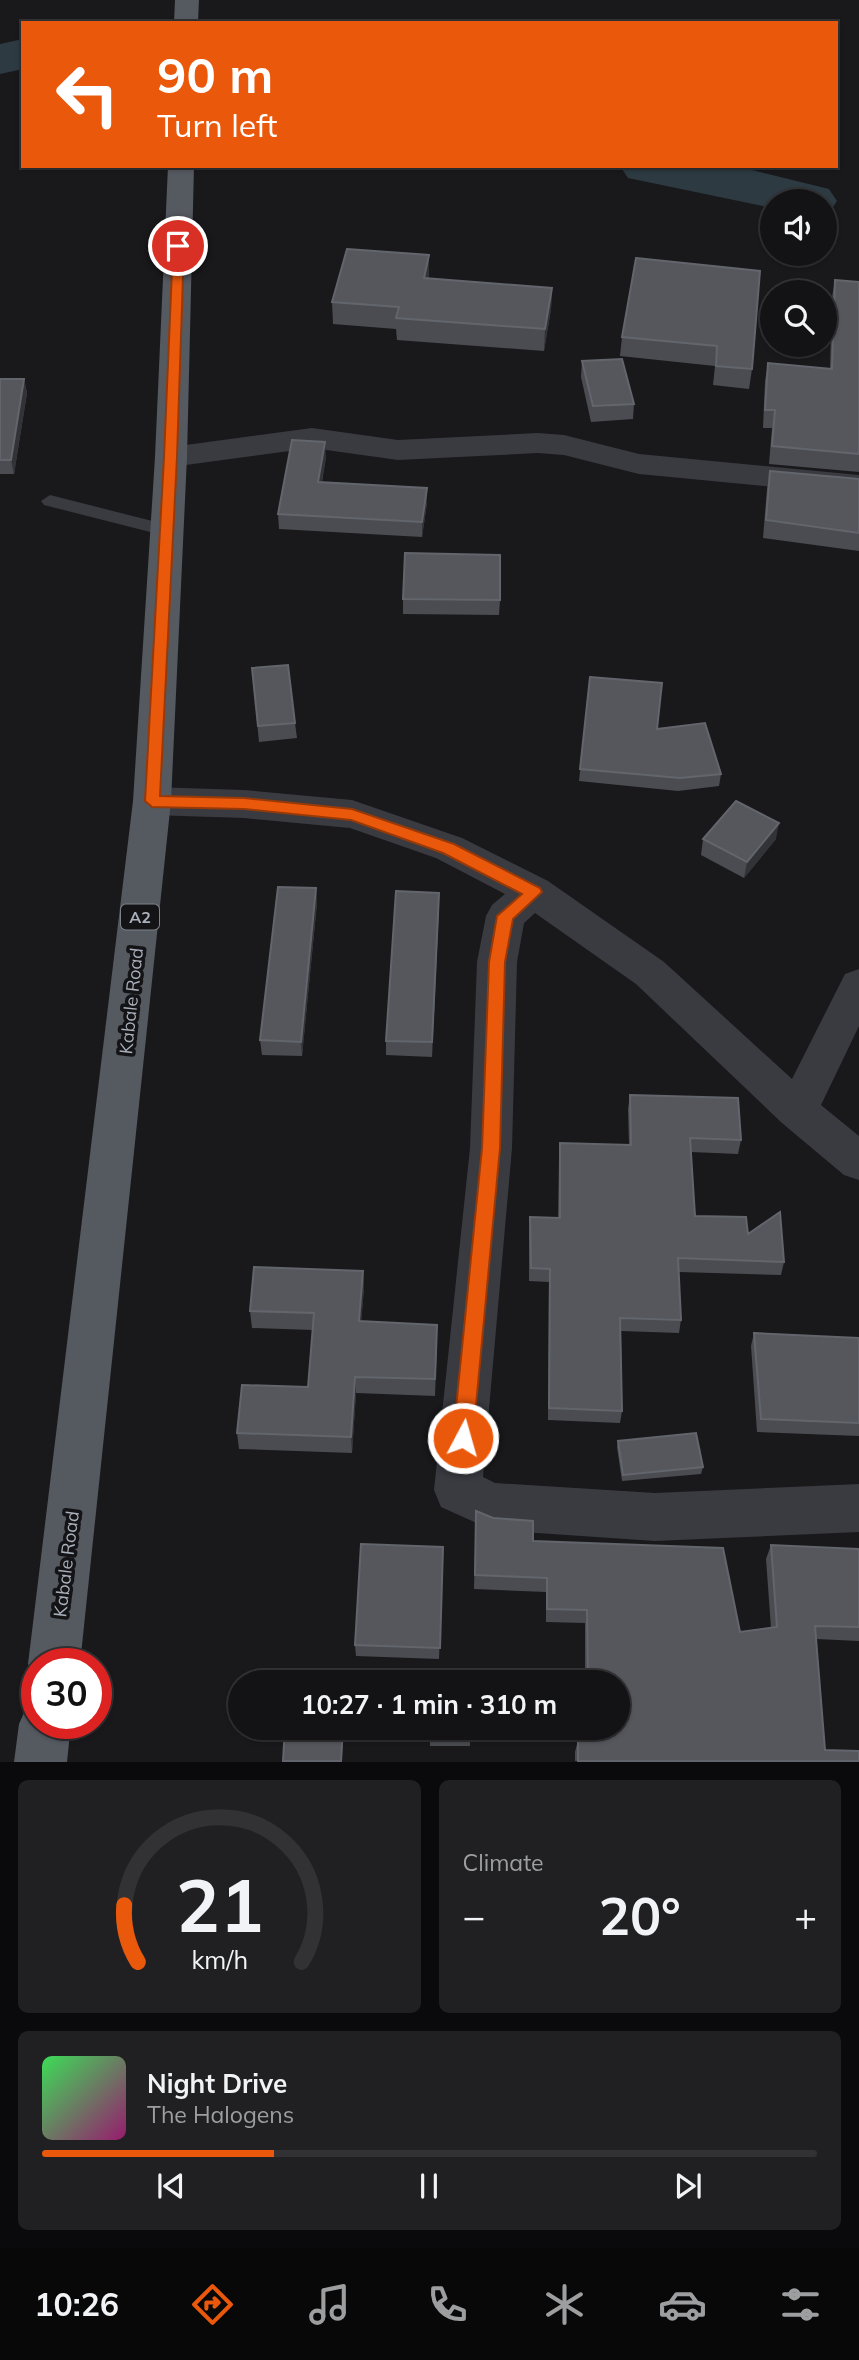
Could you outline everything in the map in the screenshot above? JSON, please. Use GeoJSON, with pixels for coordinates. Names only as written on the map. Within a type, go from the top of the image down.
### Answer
{"type":"FeatureCollection","features":[{"type":"Feature","properties":{"kind":"main road","name":"Kabale Road"},"geometry":{"type":"LineString","coordinates":[[56,1648],[152,801],[171,457],[181,168]]}},
{"type":"Feature","properties":{"kind":"main road"},"geometry":{"type":"LineString","coordinates":[[40,1762],[43,1739]]}},
{"type":"Feature","properties":{"kind":"street"},"geometry":{"type":"LineString","coordinates":[[171,457],[312,438],[398,450],[538,443],[564,445],[639,464],[859,485]]}},
{"type":"Feature","properties":{"kind":"street"},"geometry":{"type":"LineString","coordinates":[[152,801],[244,804],[352,814],[449,848],[534,892],[650,973],[797,1110],[859,1162]]}},
{"type":"Feature","properties":{"kind":"street"},"geometry":{"type":"LineString","coordinates":[[534,892],[506,916],[497,962],[491,1148],[458,1490],[492,1506],[655,1517],[859,1508]]}},
{"type":"Feature","properties":{"kind":"street"},"geometry":{"type":"LineString","coordinates":[[797,1110],[859,985]]}},
{"type":"Feature","properties":{"kind":"lane"},"geometry":{"type":"LineString","coordinates":[[50,501],[166,530]]}},
{"type":"Feature","properties":{"kind":"building"},"geometry":{"type":"Polygon","coordinates":[[[347,249],[429,255],[424,278],[552,288],[545,329],[396,318],[399,307],[332,302],[347,249]]]}},
{"type":"Feature","properties":{"kind":"building"},"geometry":{"type":"Polygon","coordinates":[[[636,258],[760,271],[752,369],[716,366],[717,346],[622,337],[636,258]]]}},
{"type":"Feature","properties":{"kind":"building"},"geometry":{"type":"Polygon","coordinates":[[[837,280],[859,282],[859,454],[772,446],[775,410],[765,410],[768,363],[832,369],[832,357],[837,357],[837,280]]]}},
{"type":"Feature","properties":{"kind":"building"},"geometry":{"type":"Polygon","coordinates":[[[622,359],[634,404],[593,406],[582,361],[622,359]]]}},
{"type":"Feature","properties":{"kind":"building"},"geometry":{"type":"Polygon","coordinates":[[[0,379],[24,379],[11,460],[0,460],[0,379]]]}},
{"type":"Feature","properties":{"kind":"building"},"geometry":{"type":"Polygon","coordinates":[[[292,440],[325,442],[318,482],[427,488],[422,522],[278,514],[292,440]]]}},
{"type":"Feature","properties":{"kind":"building"},"geometry":{"type":"Polygon","coordinates":[[[770,471],[859,479],[859,533],[766,520],[770,471]]]}},
{"type":"Feature","properties":{"kind":"building"},"geometry":{"type":"Polygon","coordinates":[[[405,553],[500,555],[500,600],[403,599],[405,553]]]}},
{"type":"Feature","properties":{"kind":"building"},"geometry":{"type":"Polygon","coordinates":[[[288,665],[295,723],[258,726],[252,668],[288,665]]]}},
{"type":"Feature","properties":{"kind":"building"},"geometry":{"type":"Polygon","coordinates":[[[590,677],[662,683],[657,729],[705,723],[721,774],[680,778],[580,769],[590,677]]]}},
{"type":"Feature","properties":{"kind":"building"},"geometry":{"type":"Polygon","coordinates":[[[736,801],[779,823],[747,862],[703,839],[736,801]]]}},
{"type":"Feature","properties":{"kind":"building"},"geometry":{"type":"Polygon","coordinates":[[[278,887],[316,888],[301,1042],[260,1040],[278,887]]]}},
{"type":"Feature","properties":{"kind":"building"},"geometry":{"type":"Polygon","coordinates":[[[396,891],[439,893],[432,1042],[386,1041],[396,891]]]}},
{"type":"Feature","properties":{"kind":"building"},"geometry":{"type":"Polygon","coordinates":[[[630,1095],[738,1098],[741,1140],[690,1138],[695,1216],[746,1217],[748,1234],[780,1212],[784,1262],[678,1258],[681,1320],[620,1318],[622,1411],[549,1408],[550,1269],[531,1268],[530,1217],[560,1218],[560,1143],[631,1145],[630,1095]]]}},
{"type":"Feature","properties":{"kind":"building"},"geometry":{"type":"Polygon","coordinates":[[[254,1267],[363,1271],[359,1321],[437,1325],[435,1379],[355,1377],[351,1437],[237,1433],[242,1385],[308,1387],[314,1313],[250,1311],[254,1267]]]}},
{"type":"Feature","properties":{"kind":"building"},"geometry":{"type":"Polygon","coordinates":[[[754,1333],[859,1338],[859,1423],[761,1419],[754,1333]]]}},
{"type":"Feature","properties":{"kind":"building"},"geometry":{"type":"Polygon","coordinates":[[[696,1433],[703,1467],[623,1475],[618,1441],[696,1433]]]}},
{"type":"Feature","properties":{"kind":"building"},"geometry":{"type":"Polygon","coordinates":[[[476,1511],[493,1518],[533,1521],[533,1541],[723,1548],[740,1632],[777,1627],[771,1545],[859,1549],[859,1627],[815,1626],[825,1750],[859,1751],[859,1761],[578,1761],[578,1740],[630,1740],[630,1670],[588,1670],[587,1610],[547,1609],[547,1578],[475,1575],[476,1511]]]}},
{"type":"Feature","properties":{"kind":"building"},"geometry":{"type":"Polygon","coordinates":[[[361,1544],[443,1547],[440,1648],[355,1645],[361,1544]]]}},
{"type":"Feature","properties":{"kind":"building"},"geometry":{"type":"Polygon","coordinates":[[[284,1740],[342,1740],[341,1761],[283,1761],[284,1740]]]}},
{"type":"Feature","properties":{"kind":"building"},"geometry":{"type":"Polygon","coordinates":[[[430,1740],[470,1740],[470,1741],[430,1740]]]}},
{"type":"Feature","properties":{"kind":"waterway"},"geometry":{"type":"LineString","coordinates":[[0,59],[21,54]]}},
{"type":"Feature","properties":{"kind":"waterway"},"geometry":{"type":"LineString","coordinates":[[658,168],[764,189]]}},
{"type":"Feature","properties":{"kind":"route"},"geometry":{"type":"LineString","coordinates":[[178,246],[171,457],[152,801],[244,804],[352,814],[449,848],[534,892],[506,916],[497,962],[491,1148],[463,1438]]}}]}
